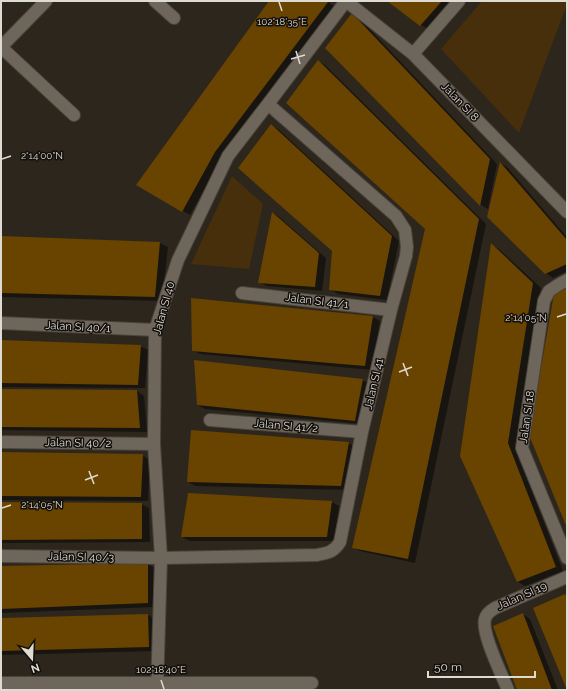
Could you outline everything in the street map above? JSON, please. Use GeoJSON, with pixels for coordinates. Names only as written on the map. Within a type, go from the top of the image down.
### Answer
{"type":"FeatureCollection","features":[{"type":"Feature","properties":{"kind":"street"},"geometry":{"type":"LineString","coordinates":[[46,1],[1,47],[74,115]]}},
{"type":"Feature","properties":{"kind":"street"},"geometry":{"type":"LineString","coordinates":[[155,1],[174,18]]}},
{"type":"Feature","properties":{"kind":"street","name":"Jalan SI 8"},"geometry":{"type":"LineString","coordinates":[[346,1],[414,54],[567,212]]}},
{"type":"Feature","properties":{"kind":"street","name":"Jalan SI 40"},"geometry":{"type":"LineString","coordinates":[[157,686],[161,558],[154,444],[155,330],[178,260],[228,156],[346,1]]}},
{"type":"Feature","properties":{"kind":"street"},"geometry":{"type":"LineString","coordinates":[[414,54],[459,1]]}},
{"type":"Feature","properties":{"kind":"street","name":"Jalan SI 41"},"geometry":{"type":"LineString","coordinates":[[161,558],[317,555],[327,553],[336,548],[340,542],[362,432],[391,310],[406,256],[407,247],[405,230],[396,216],[268,104]]}},
{"type":"Feature","properties":{"kind":"street","name":"Jalan SI 18"},"geometry":{"type":"LineString","coordinates":[[567,280],[549,292],[544,302],[522,448],[567,558]]}},
{"type":"Feature","properties":{"kind":"street","name":"Jalan SI 41/1"},"geometry":{"type":"LineString","coordinates":[[242,293],[391,310]]}},
{"type":"Feature","properties":{"kind":"street","name":"Jalan SI 40/1"},"geometry":{"type":"LineString","coordinates":[[1,323],[155,330]]}},
{"type":"Feature","properties":{"kind":"street","name":"Jalan SI 41/2"},"geometry":{"type":"LineString","coordinates":[[210,420],[362,432]]}},
{"type":"Feature","properties":{"kind":"street","name":"Jalan SI 40/2"},"geometry":{"type":"LineString","coordinates":[[1,442],[154,444]]}},
{"type":"Feature","properties":{"kind":"street","name":"Jalan SI 40/3"},"geometry":{"type":"LineString","coordinates":[[1,556],[161,558]]}},
{"type":"Feature","properties":{"kind":"street","name":"Jalan SI 19"},"geometry":{"type":"LineString","coordinates":[[508,690],[486,636],[484,626],[485,618],[489,612],[495,608],[567,576]]}},
{"type":"Feature","properties":{"kind":"street"},"geometry":{"type":"LineString","coordinates":[[1,683],[157,686],[312,682]]}},
{"type":"Feature","properties":{"kind":"shaded area"},"geometry":{"type":"Polygon","coordinates":[[[482,1],[567,1],[519,133],[441,49],[482,1]]]}},
{"type":"Feature","properties":{"kind":"shaded area"},"geometry":{"type":"Polygon","coordinates":[[[232,176],[263,204],[249,269],[191,264],[232,176]]]}},
{"type":"Feature","properties":{"kind":"building"},"geometry":{"type":"Polygon","coordinates":[[[269,1],[328,2],[215,152],[182,212],[136,185],[269,1]]]}},
{"type":"Feature","properties":{"kind":"building"},"geometry":{"type":"Polygon","coordinates":[[[387,1],[442,1],[420,26],[387,1]]]}},
{"type":"Feature","properties":{"kind":"building"},"geometry":{"type":"Polygon","coordinates":[[[352,13],[490,159],[480,206],[325,48],[352,13]]]}},
{"type":"Feature","properties":{"kind":"building"},"geometry":{"type":"Polygon","coordinates":[[[318,60],[479,219],[408,559],[352,548],[425,229],[286,103],[318,60]]]}},
{"type":"Feature","properties":{"kind":"building"},"geometry":{"type":"Polygon","coordinates":[[[271,124],[392,236],[380,296],[329,290],[332,251],[238,168],[271,124]]]}},
{"type":"Feature","properties":{"kind":"building"},"geometry":{"type":"Polygon","coordinates":[[[500,162],[567,240],[567,264],[545,274],[487,217],[500,162]]]}},
{"type":"Feature","properties":{"kind":"building"},"geometry":{"type":"Polygon","coordinates":[[[272,212],[319,253],[315,287],[258,283],[272,212]]]}},
{"type":"Feature","properties":{"kind":"building"},"geometry":{"type":"Polygon","coordinates":[[[1,236],[160,242],[155,297],[1,293],[1,236]]]}},
{"type":"Feature","properties":{"kind":"building"},"geometry":{"type":"Polygon","coordinates":[[[491,243],[533,283],[508,443],[556,567],[517,582],[460,456],[491,243]]]}},
{"type":"Feature","properties":{"kind":"building"},"geometry":{"type":"Polygon","coordinates":[[[567,287],[567,528],[529,435],[554,294],[567,287]]]}},
{"type":"Feature","properties":{"kind":"building"},"geometry":{"type":"Polygon","coordinates":[[[191,298],[373,316],[365,366],[192,351],[191,298]]]}},
{"type":"Feature","properties":{"kind":"building"},"geometry":{"type":"Polygon","coordinates":[[[1,340],[141,345],[138,385],[1,383],[1,340]]]}},
{"type":"Feature","properties":{"kind":"building"},"geometry":{"type":"Polygon","coordinates":[[[194,360],[363,379],[355,421],[197,405],[194,360]]]}},
{"type":"Feature","properties":{"kind":"building"},"geometry":{"type":"Polygon","coordinates":[[[1,389],[137,390],[140,428],[1,427],[1,389]]]}},
{"type":"Feature","properties":{"kind":"building"},"geometry":{"type":"Polygon","coordinates":[[[191,430],[349,442],[341,486],[187,482],[191,430]]]}},
{"type":"Feature","properties":{"kind":"building"},"geometry":{"type":"Polygon","coordinates":[[[1,452],[143,454],[141,497],[1,496],[1,452]]]}},
{"type":"Feature","properties":{"kind":"building"},"geometry":{"type":"Polygon","coordinates":[[[188,493],[332,501],[327,537],[181,537],[188,493]]]}},
{"type":"Feature","properties":{"kind":"building"},"geometry":{"type":"Polygon","coordinates":[[[1,502],[142,503],[142,539],[1,540],[1,502]]]}},
{"type":"Feature","properties":{"kind":"building"},"geometry":{"type":"Polygon","coordinates":[[[148,563],[148,603],[1,609],[1,566],[148,563]]]}},
{"type":"Feature","properties":{"kind":"building"},"geometry":{"type":"Polygon","coordinates":[[[565,594],[567,599],[567,690],[533,608],[565,594]]]}},
{"type":"Feature","properties":{"kind":"building"},"geometry":{"type":"Polygon","coordinates":[[[523,613],[552,690],[517,690],[493,626],[523,613]]]}},
{"type":"Feature","properties":{"kind":"building"},"geometry":{"type":"Polygon","coordinates":[[[148,614],[149,647],[1,651],[1,618],[148,614]]]}}]}
